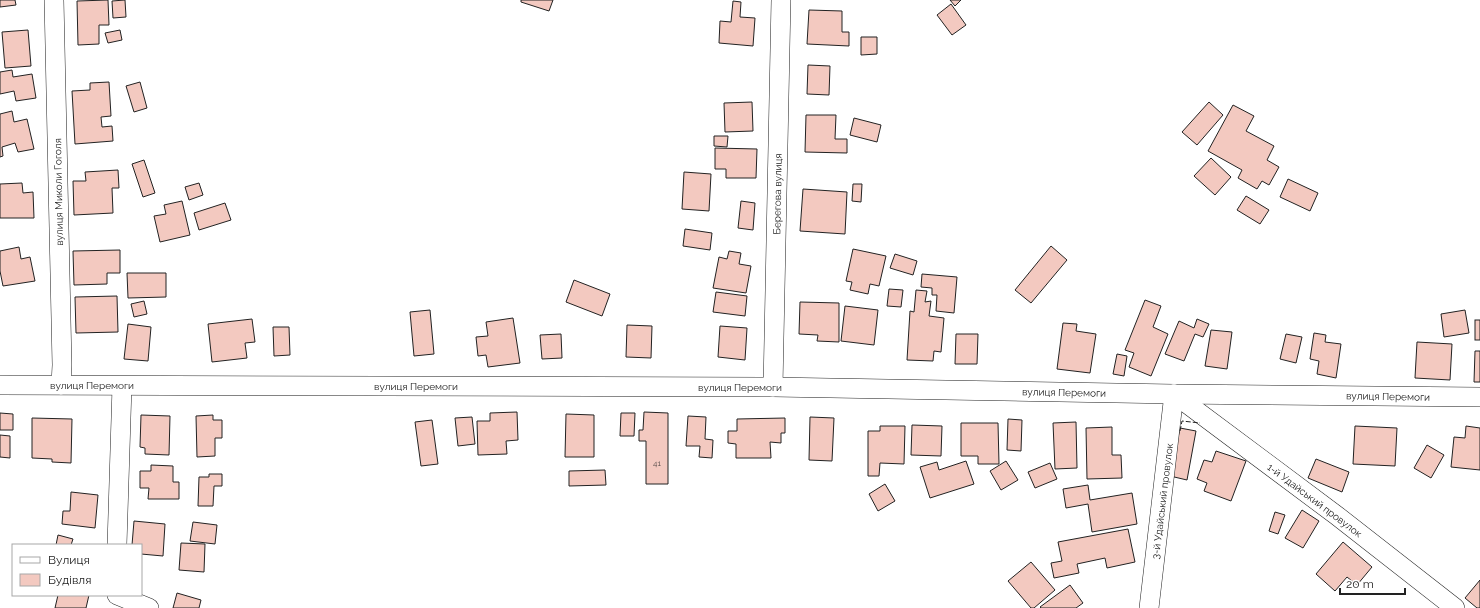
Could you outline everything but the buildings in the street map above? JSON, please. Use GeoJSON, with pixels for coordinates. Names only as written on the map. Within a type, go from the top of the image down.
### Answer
{"type":"FeatureCollection","features":[{"type":"Feature","properties":{"kind":"street","name":"вулиця Миколи Гоголя"},"geometry":{"type":"LineString","coordinates":[[54,0],[62,366],[61,385]]}},
{"type":"Feature","properties":{"kind":"street","name":"Берегова вулиця"},"geometry":{"type":"LineString","coordinates":[[773,387],[781,0]]}},
{"type":"Feature","properties":{"kind":"street","name":"вулиця Перемоги"},"geometry":{"type":"LineString","coordinates":[[0,385],[773,387],[1174,394],[1480,397]]}},
{"type":"Feature","properties":{"kind":"street"},"geometry":{"type":"LineString","coordinates":[[117,544],[122,386]]}},
{"type":"Feature","properties":{"kind":"street","name":"3-й Удайський провулок"},"geometry":{"type":"LineString","coordinates":[[1149,608],[1174,394]]}},
{"type":"Feature","properties":{"kind":"street","name":"1-й Удайський провулок"},"geometry":{"type":"LineString","coordinates":[[1174,394],[1336,515],[1455,608]]}},
{"type":"Feature","properties":{"kind":"street"},"geometry":{"type":"LineString","coordinates":[[119,596],[149,608]]}},
{"type":"Feature","properties":{"kind":"fence"},"geometry":{"type":"LineString","coordinates":[[1180,431],[1182,421],[1200,423]]}}]}
